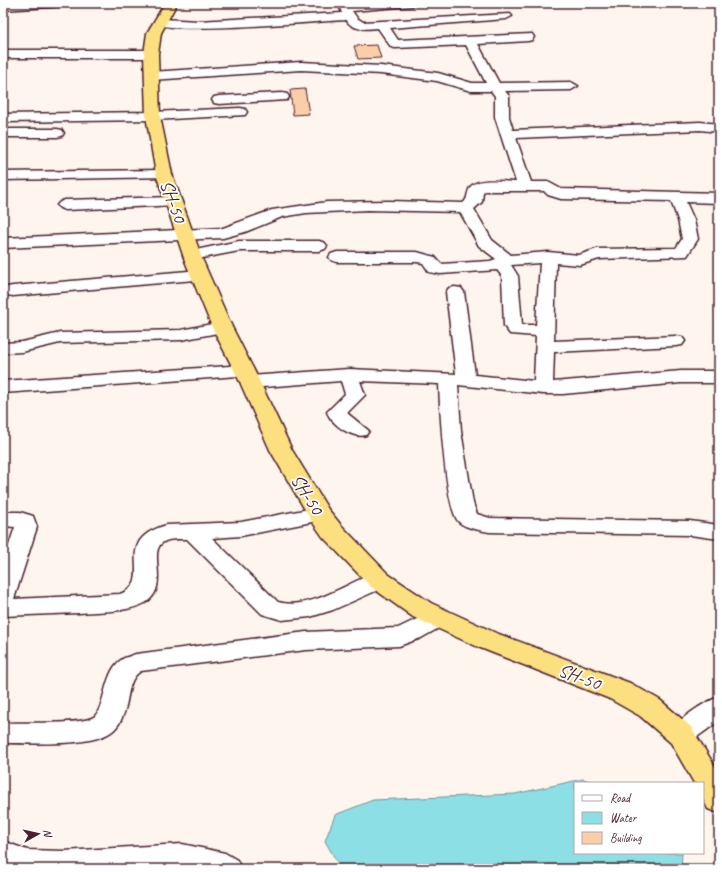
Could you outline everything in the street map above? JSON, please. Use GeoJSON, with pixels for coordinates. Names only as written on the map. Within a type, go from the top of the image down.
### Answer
{"type":"FeatureCollection","features":[{"type":"Feature","properties":{"kind":"highway","name":"SH-50"},"geometry":{"type":"LineString","coordinates":[[171,3],[162,23],[154,33],[151,54],[153,110],[164,174],[192,255],[222,327],[247,376],[280,450],[319,514],[332,531],[379,580],[422,610],[487,640],[620,692],[650,708],[681,734],[719,800]]}},
{"type":"Feature","properties":{"kind":"street"},"geometry":{"type":"LineString","coordinates":[[3,7],[67,3]]}},
{"type":"Feature","properties":{"kind":"street"},"geometry":{"type":"LineString","coordinates":[[162,23],[193,25],[412,3]]}},
{"type":"Feature","properties":{"kind":"street"},"geometry":{"type":"LineString","coordinates":[[346,9],[358,25],[382,25],[506,16]]}},
{"type":"Feature","properties":{"kind":"street"},"geometry":{"type":"LineString","coordinates":[[382,25],[395,44],[423,48],[470,40],[528,37]]}},
{"type":"Feature","properties":{"kind":"street"},"geometry":{"type":"LineString","coordinates":[[470,40],[494,86],[502,96],[502,116],[525,186]]}},
{"type":"Feature","properties":{"kind":"street"},"geometry":{"type":"LineString","coordinates":[[3,54],[151,54]]}},
{"type":"Feature","properties":{"kind":"street"},"geometry":{"type":"LineString","coordinates":[[151,76],[301,66],[381,70],[438,77],[470,87],[570,86]]}},
{"type":"Feature","properties":{"kind":"street"},"geometry":{"type":"LineString","coordinates":[[3,118],[66,118],[282,97]]}},
{"type":"Feature","properties":{"kind":"street"},"geometry":{"type":"LineString","coordinates":[[153,110],[240,112]]}},
{"type":"Feature","properties":{"kind":"street"},"geometry":{"type":"LineString","coordinates":[[49,146],[66,118]]}},
{"type":"Feature","properties":{"kind":"street"},"geometry":{"type":"LineString","coordinates":[[508,134],[700,126],[719,128]]}},
{"type":"Feature","properties":{"kind":"street"},"geometry":{"type":"LineString","coordinates":[[3,133],[57,133]]}},
{"type":"Feature","properties":{"kind":"street"},"geometry":{"type":"LineString","coordinates":[[3,176],[164,174]]}},
{"type":"Feature","properties":{"kind":"street"},"geometry":{"type":"LineString","coordinates":[[3,243],[192,255],[233,232],[243,229],[275,213],[330,206],[451,206],[466,208],[474,202],[475,190],[478,187],[548,187],[553,192],[561,194],[719,198]]}},
{"type":"Feature","properties":{"kind":"street"},"geometry":{"type":"LineString","coordinates":[[337,257],[417,257],[429,260],[435,268],[440,269],[486,267],[504,262],[548,257],[580,260],[597,254],[681,253],[690,239],[686,220],[677,198]]}},
{"type":"Feature","properties":{"kind":"street"},"geometry":{"type":"LineString","coordinates":[[65,205],[174,202]]}},
{"type":"Feature","properties":{"kind":"street"},"geometry":{"type":"LineString","coordinates":[[466,208],[485,243],[504,262],[508,271],[510,276],[513,326],[516,330],[545,339],[676,341]]}},
{"type":"Feature","properties":{"kind":"street"},"geometry":{"type":"LineString","coordinates":[[13,291],[239,246],[319,246]]}},
{"type":"Feature","properties":{"kind":"street"},"geometry":{"type":"LineString","coordinates":[[543,388],[548,257]]}},
{"type":"Feature","properties":{"kind":"street"},"geometry":{"type":"LineString","coordinates":[[455,292],[457,379],[451,431],[462,503],[465,515],[469,519],[489,525],[604,528],[683,528],[719,532]]}},
{"type":"Feature","properties":{"kind":"street"},"geometry":{"type":"LineString","coordinates":[[3,348],[22,347],[60,338],[181,335],[222,327]]}},
{"type":"Feature","properties":{"kind":"street"},"geometry":{"type":"LineString","coordinates":[[349,375],[355,395],[337,412],[358,431]]}},
{"type":"Feature","properties":{"kind":"street"},"geometry":{"type":"LineString","coordinates":[[3,387],[247,376],[349,375],[457,379],[543,388],[563,388],[681,377],[719,377]]}},
{"type":"Feature","properties":{"kind":"street"},"geometry":{"type":"LineString","coordinates":[[3,608],[122,602],[136,599],[144,592],[147,582],[146,547],[151,539],[158,535],[167,532],[241,529],[319,514]]}},
{"type":"Feature","properties":{"kind":"street"},"geometry":{"type":"LineString","coordinates":[[3,519],[20,519],[25,521],[26,527],[3,598]]}},
{"type":"Feature","properties":{"kind":"street"},"geometry":{"type":"LineString","coordinates":[[192,531],[270,608],[280,612],[293,612],[310,609],[379,580]]}},
{"type":"Feature","properties":{"kind":"street"},"geometry":{"type":"LineString","coordinates":[[3,733],[86,730],[102,726],[109,719],[121,677],[129,667],[142,662],[306,641],[399,637],[413,632],[438,618]]}},
{"type":"Feature","properties":{"kind":"street"},"geometry":{"type":"LineString","coordinates":[[681,734],[715,710]]}},
{"type":"Feature","properties":{"kind":"street"},"geometry":{"type":"LineString","coordinates":[[3,853],[26,862],[64,864],[182,856],[215,862],[227,869]]}},
{"type":"Feature","properties":{"kind":"water"},"geometry":{"type":"Polygon","coordinates":[[[583,779],[593,782],[574,782],[574,854],[682,854],[681,869],[341,869],[325,841],[335,815],[373,800],[515,794],[583,779]]]}},
{"type":"Feature","properties":{"kind":"building"},"geometry":{"type":"Polygon","coordinates":[[[377,45],[381,58],[358,59],[354,46],[377,45]]]}},
{"type":"Feature","properties":{"kind":"building"},"geometry":{"type":"Polygon","coordinates":[[[305,89],[309,114],[293,115],[290,90],[305,89]]]}}]}
